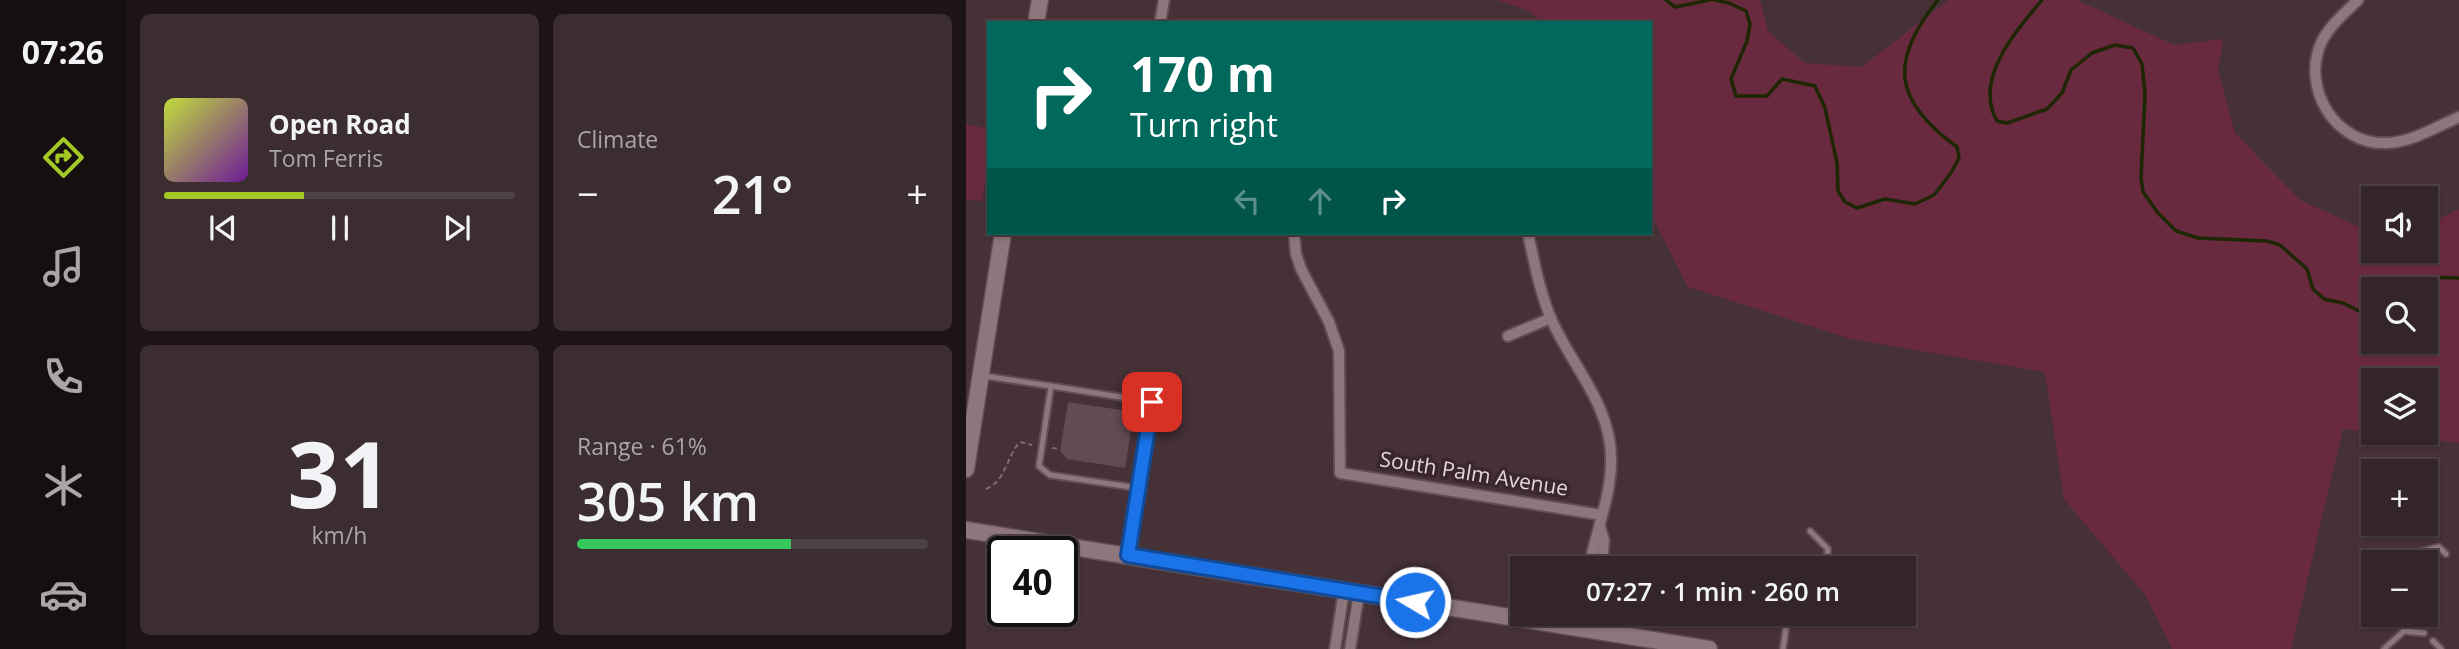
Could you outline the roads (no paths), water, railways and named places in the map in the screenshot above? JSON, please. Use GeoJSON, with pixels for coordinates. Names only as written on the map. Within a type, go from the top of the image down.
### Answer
{"type":"FeatureCollection","features":[{"type":"Feature","properties":{"kind":"street"},"geometry":{"type":"LineString","coordinates":[[1036,21],[1040,0]]}},
{"type":"Feature","properties":{"kind":"street"},"geometry":{"type":"LineString","coordinates":[[1160,21],[1164,0]]}},
{"type":"Feature","properties":{"kind":"street"},"geometry":{"type":"LineString","coordinates":[[2358,0],[2328,31],[2322,40],[2316,60],[2316,88],[2330,117],[2351,134],[2378,143],[2414,138],[2459,117]]}},
{"type":"Feature","properties":{"kind":"street"},"geometry":{"type":"LineString","coordinates":[[966,469],[1003,235]]}},
{"type":"Feature","properties":{"kind":"street","name":"South Palm Avenue"},"geometry":{"type":"LineString","coordinates":[[1294,235],[1301,269],[1329,322],[1339,351],[1340,473],[1601,521]]}},
{"type":"Feature","properties":{"kind":"street"},"geometry":{"type":"LineString","coordinates":[[1528,235],[1539,284],[1551,318],[1601,407],[1607,424],[1612,460],[1601,521],[1591,556]]}},
{"type":"Feature","properties":{"kind":"street"},"geometry":{"type":"LineString","coordinates":[[1508,336],[1551,318]]}},
{"type":"Feature","properties":{"kind":"street"},"geometry":{"type":"LineString","coordinates":[[1601,521],[1603,556]]}},
{"type":"Feature","properties":{"kind":"street"},"geometry":{"type":"LineString","coordinates":[[966,530],[1510,614]]}},
{"type":"Feature","properties":{"kind":"street"},"geometry":{"type":"LineString","coordinates":[[1335,649],[1352,591]]}},
{"type":"Feature","properties":{"kind":"street"},"geometry":{"type":"LineString","coordinates":[[1350,649],[1352,591]]}},
{"type":"Feature","properties":{"kind":"street"},"geometry":{"type":"LineString","coordinates":[[1590,626],[1709,649]]}},
{"type":"Feature","properties":{"kind":"lane"},"geometry":{"type":"LineString","coordinates":[[981,375],[1152,402],[1128,555]]}},
{"type":"Feature","properties":{"kind":"lane"},"geometry":{"type":"LineString","coordinates":[[1051,386],[1039,466],[1050,475],[1138,488]]}},
{"type":"Feature","properties":{"kind":"lane"},"geometry":{"type":"LineString","coordinates":[[1810,530],[1828,549],[1827,556]]}},
{"type":"Feature","properties":{"kind":"lane"},"geometry":{"type":"LineString","coordinates":[[2427,550],[2439,547],[2446,554]]}},
{"type":"Feature","properties":{"kind":"lane"},"geometry":{"type":"LineString","coordinates":[[1783,649],[1786,626]]}},
{"type":"Feature","properties":{"kind":"lane"},"geometry":{"type":"LineString","coordinates":[[2403,627],[2404,631]]}},
{"type":"Feature","properties":{"kind":"lane"},"geometry":{"type":"LineString","coordinates":[[2384,649],[2404,631],[2424,633]]}},
{"type":"Feature","properties":{"kind":"lane"},"geometry":{"type":"LineString","coordinates":[[2433,641],[2441,649]]}},
{"type":"Feature","properties":{"kind":"waterway"},"geometry":{"type":"LineString","coordinates":[[1666,0],[1675,7],[1710,0]]}},
{"type":"Feature","properties":{"kind":"waterway"},"geometry":{"type":"LineString","coordinates":[[1714,0],[1746,11],[1750,24],[1747,41],[1731,79],[1736,96],[1767,96],[1782,79],[1815,86],[1825,108],[1837,163],[1838,191],[1845,202],[1857,208],[1885,199],[1915,204],[1934,195],[1959,158],[1957,147],[1920,113],[1910,97],[1905,79],[1905,62],[1911,43],[1938,0]]}},
{"type":"Feature","properties":{"kind":"waterway"},"geometry":{"type":"LineString","coordinates":[[2042,0],[2010,41],[1994,72],[1990,89],[1991,105],[1997,121],[2007,123],[2047,109],[2062,93],[2071,70],[2092,53],[2115,45],[2133,48],[2142,64],[2145,94],[2141,178],[2143,192],[2158,213],[2176,231],[2198,238],[2267,241],[2280,245],[2307,269],[2313,289],[2324,299],[2343,303],[2361,312]]}},
{"type":"Feature","properties":{"kind":"waterway"},"geometry":{"type":"LineString","coordinates":[[2438,278],[2459,278]]}}]}
